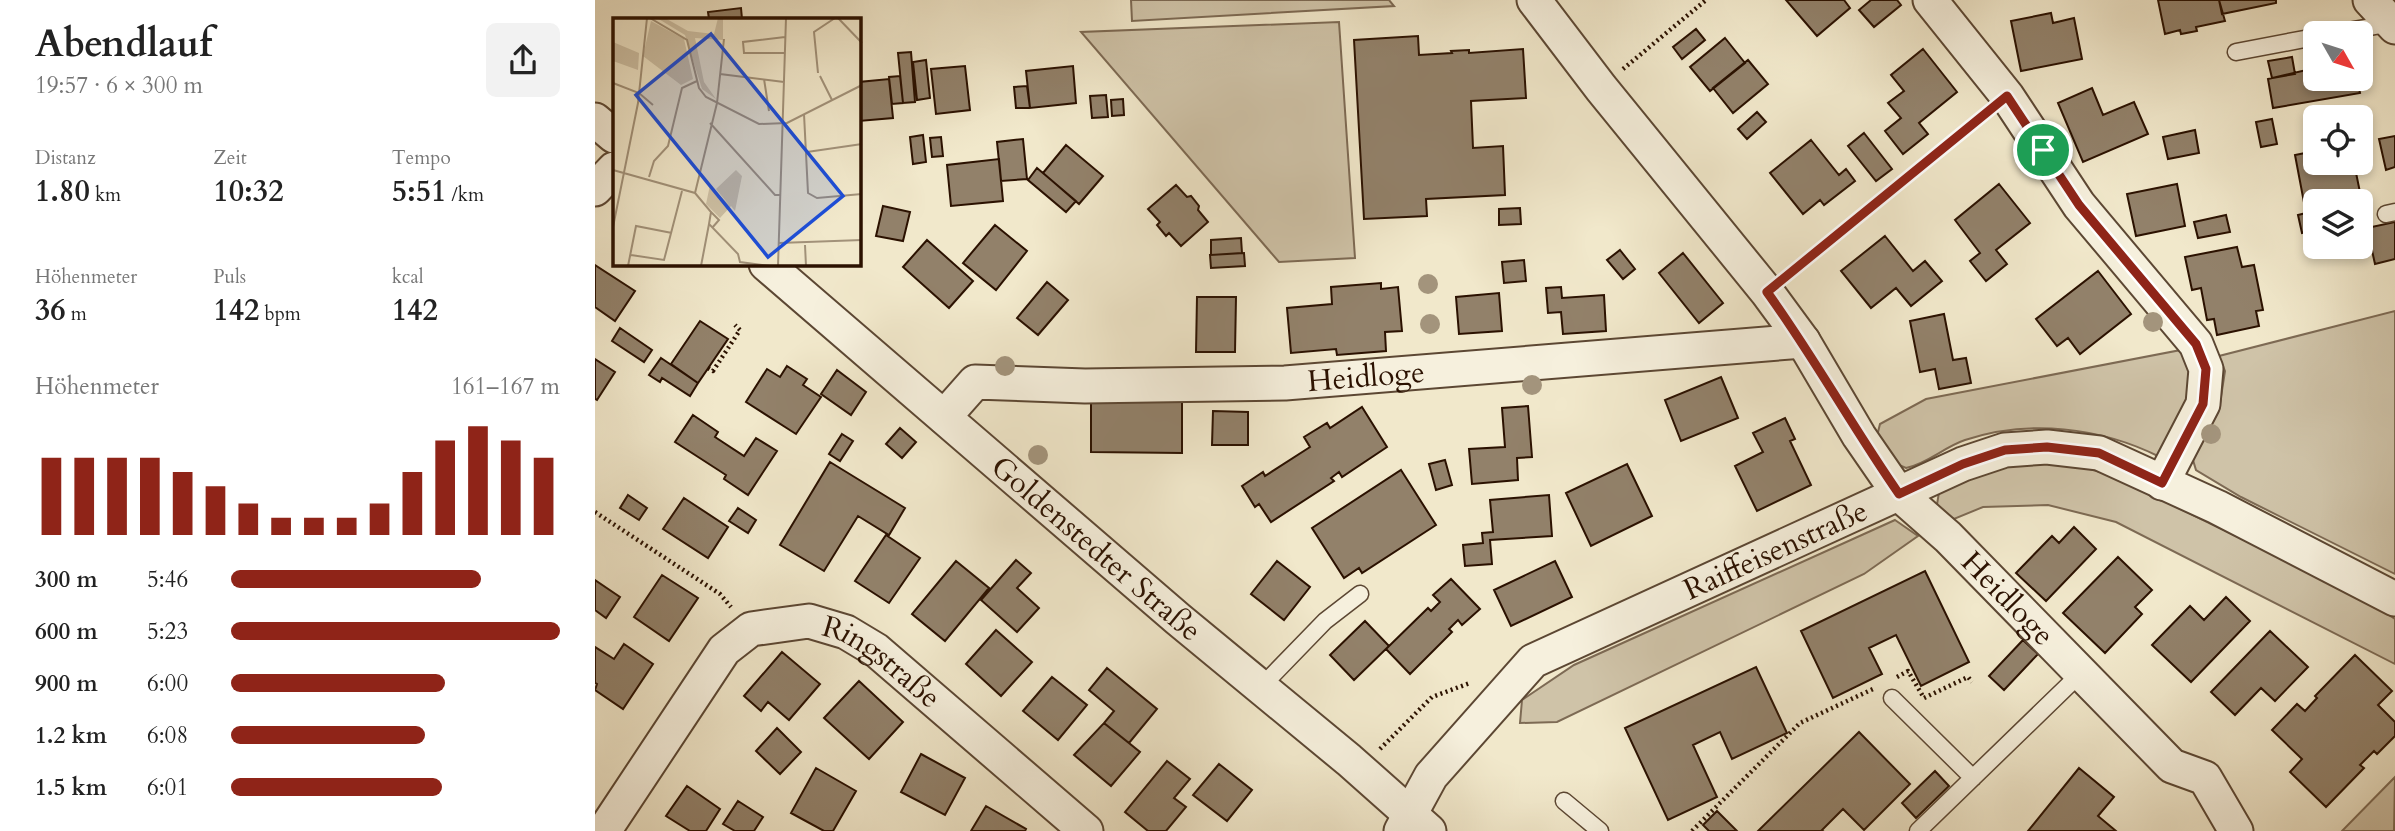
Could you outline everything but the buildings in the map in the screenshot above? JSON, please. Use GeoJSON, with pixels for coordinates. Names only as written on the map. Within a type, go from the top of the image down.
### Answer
{"type":"FeatureCollection","features":[{"type":"Feature","properties":{"kind":"street","name":"Heidloge"},"geometry":{"type":"LineString","coordinates":[[1534,0],[1601,88],[1767,292],[1803,341],[1859,436],[1899,494],[1948,537],[2172,766],[2205,778],[2237,831]]}},
{"type":"Feature","properties":{"kind":"street"},"geometry":{"type":"LineString","coordinates":[[1930,0],[2007,96],[2079,205],[2196,344],[2206,369],[2203,404],[2162,483]]}},
{"type":"Feature","properties":{"kind":"street"},"geometry":{"type":"LineString","coordinates":[[595,120],[613,135]]}},
{"type":"Feature","properties":{"kind":"street"},"geometry":{"type":"LineString","coordinates":[[595,189],[613,170]]}},
{"type":"Feature","properties":{"kind":"street","name":"Goldenstedter Straße"},"geometry":{"type":"LineString","coordinates":[[768,266],[1167,611],[1261,687],[1413,825]]}},
{"type":"Feature","properties":{"kind":"street","name":"Heidloge"},"geometry":{"type":"LineString","coordinates":[[944,417],[975,382],[1085,386],[1285,383],[1803,341]]}},
{"type":"Feature","properties":{"kind":"street","name":"Raiffeisenstraße"},"geometry":{"type":"LineString","coordinates":[[1413,825],[1431,776],[1533,661],[1963,464],[2005,450],[2047,447],[2099,453],[2217,507],[2395,599]]}},
{"type":"Feature","properties":{"kind":"street","name":"Ringstraße"},"geometry":{"type":"LineString","coordinates":[[751,629],[809,621],[846,632],[876,650],[1086,831]]}},
{"type":"Feature","properties":{"kind":"street"},"geometry":{"type":"LineString","coordinates":[[604,831],[724,650],[751,629]]}},
{"type":"Feature","properties":{"kind":"lane"},"geometry":{"type":"LineString","coordinates":[[2236,52],[2303,39]]}},
{"type":"Feature","properties":{"kind":"lane"},"geometry":{"type":"LineString","coordinates":[[1261,687],[1325,621],[1360,594]]}},
{"type":"Feature","properties":{"kind":"lane"},"geometry":{"type":"LineString","coordinates":[[1918,831],[2081,673]]}},
{"type":"Feature","properties":{"kind":"lane"},"geometry":{"type":"LineString","coordinates":[[1888,690],[1973,778]]}},
{"type":"Feature","properties":{"kind":"lane"},"geometry":{"type":"LineString","coordinates":[[1564,801],[1600,831]]}},
{"type":"Feature","properties":{"kind":"path"},"geometry":{"type":"LineString","coordinates":[[1601,88],[1706,0]]}},
{"type":"Feature","properties":{"kind":"path"},"geometry":{"type":"LineString","coordinates":[[1767,292],[2007,96]]}},
{"type":"Feature","properties":{"kind":"path"},"geometry":{"type":"LineString","coordinates":[[708,368],[713,371],[740,330],[735,325]]}},
{"type":"Feature","properties":{"kind":"path"},"geometry":{"type":"LineString","coordinates":[[595,512],[720,594],[751,629]]}},
{"type":"Feature","properties":{"kind":"path"},"geometry":{"type":"LineString","coordinates":[[1896,677],[1908,671],[1924,698],[1968,677],[1972,682]]}},
{"type":"Feature","properties":{"kind":"path"},"geometry":{"type":"LineString","coordinates":[[1380,749],[1432,697],[1483,679]]}},
{"type":"Feature","properties":{"kind":"path"},"geometry":{"type":"LineString","coordinates":[[1692,831],[1800,723],[1888,690]]}},
{"type":"Feature","properties":{"kind":"shaded area"},"geometry":{"type":"Polygon","coordinates":[[[1131,0],[1389,0],[1394,6],[1132,21],[1131,0]]]}},
{"type":"Feature","properties":{"kind":"shaded area"},"geometry":{"type":"Polygon","coordinates":[[[1339,22],[1355,258],[1279,262],[1081,32],[1339,22]]]}},
{"type":"Feature","properties":{"kind":"shaded area"},"geometry":{"type":"Polygon","coordinates":[[[2395,311],[2395,574],[2241,497],[2196,470],[2193,460],[2219,410],[2225,371],[2219,356],[2395,311]]]}},
{"type":"Feature","properties":{"kind":"shaded area"},"geometry":{"type":"Polygon","coordinates":[[[2181,350],[2197,384],[2160,457],[2137,447],[2089,433],[2039,428],[1989,433],[1965,440],[1906,468],[1899,465],[1876,440],[1880,424],[1926,399],[2181,350]]]}},
{"type":"Feature","properties":{"kind":"shaded area"},"geometry":{"type":"Polygon","coordinates":[[[2045,461],[2079,466],[2111,475],[2360,597],[2395,619],[2395,664],[2116,522],[2048,505],[1983,507],[1954,519],[1936,511],[1939,492],[1997,467],[2045,461]]]}},
{"type":"Feature","properties":{"kind":"shaded area"},"geometry":{"type":"Polygon","coordinates":[[[1895,520],[1918,536],[1864,574],[1557,722],[1520,723],[1522,700],[1574,665],[1895,520]]]}},
{"type":"Feature","properties":{"kind":"shaded area"},"geometry":{"type":"Polygon","coordinates":[[[2395,777],[2394,831],[2342,831],[2395,777]]]}},
{"type":"Feature","properties":{"kind":"route"},"geometry":{"type":"LineString","coordinates":[[2007,96],[2043,150],[2079,205],[2196,344],[2206,369],[2203,404],[2162,483],[2099,453],[2047,447],[2005,450],[1963,464],[1899,494],[1823,379],[1803,341],[1767,292],[2007,96]]}}]}
